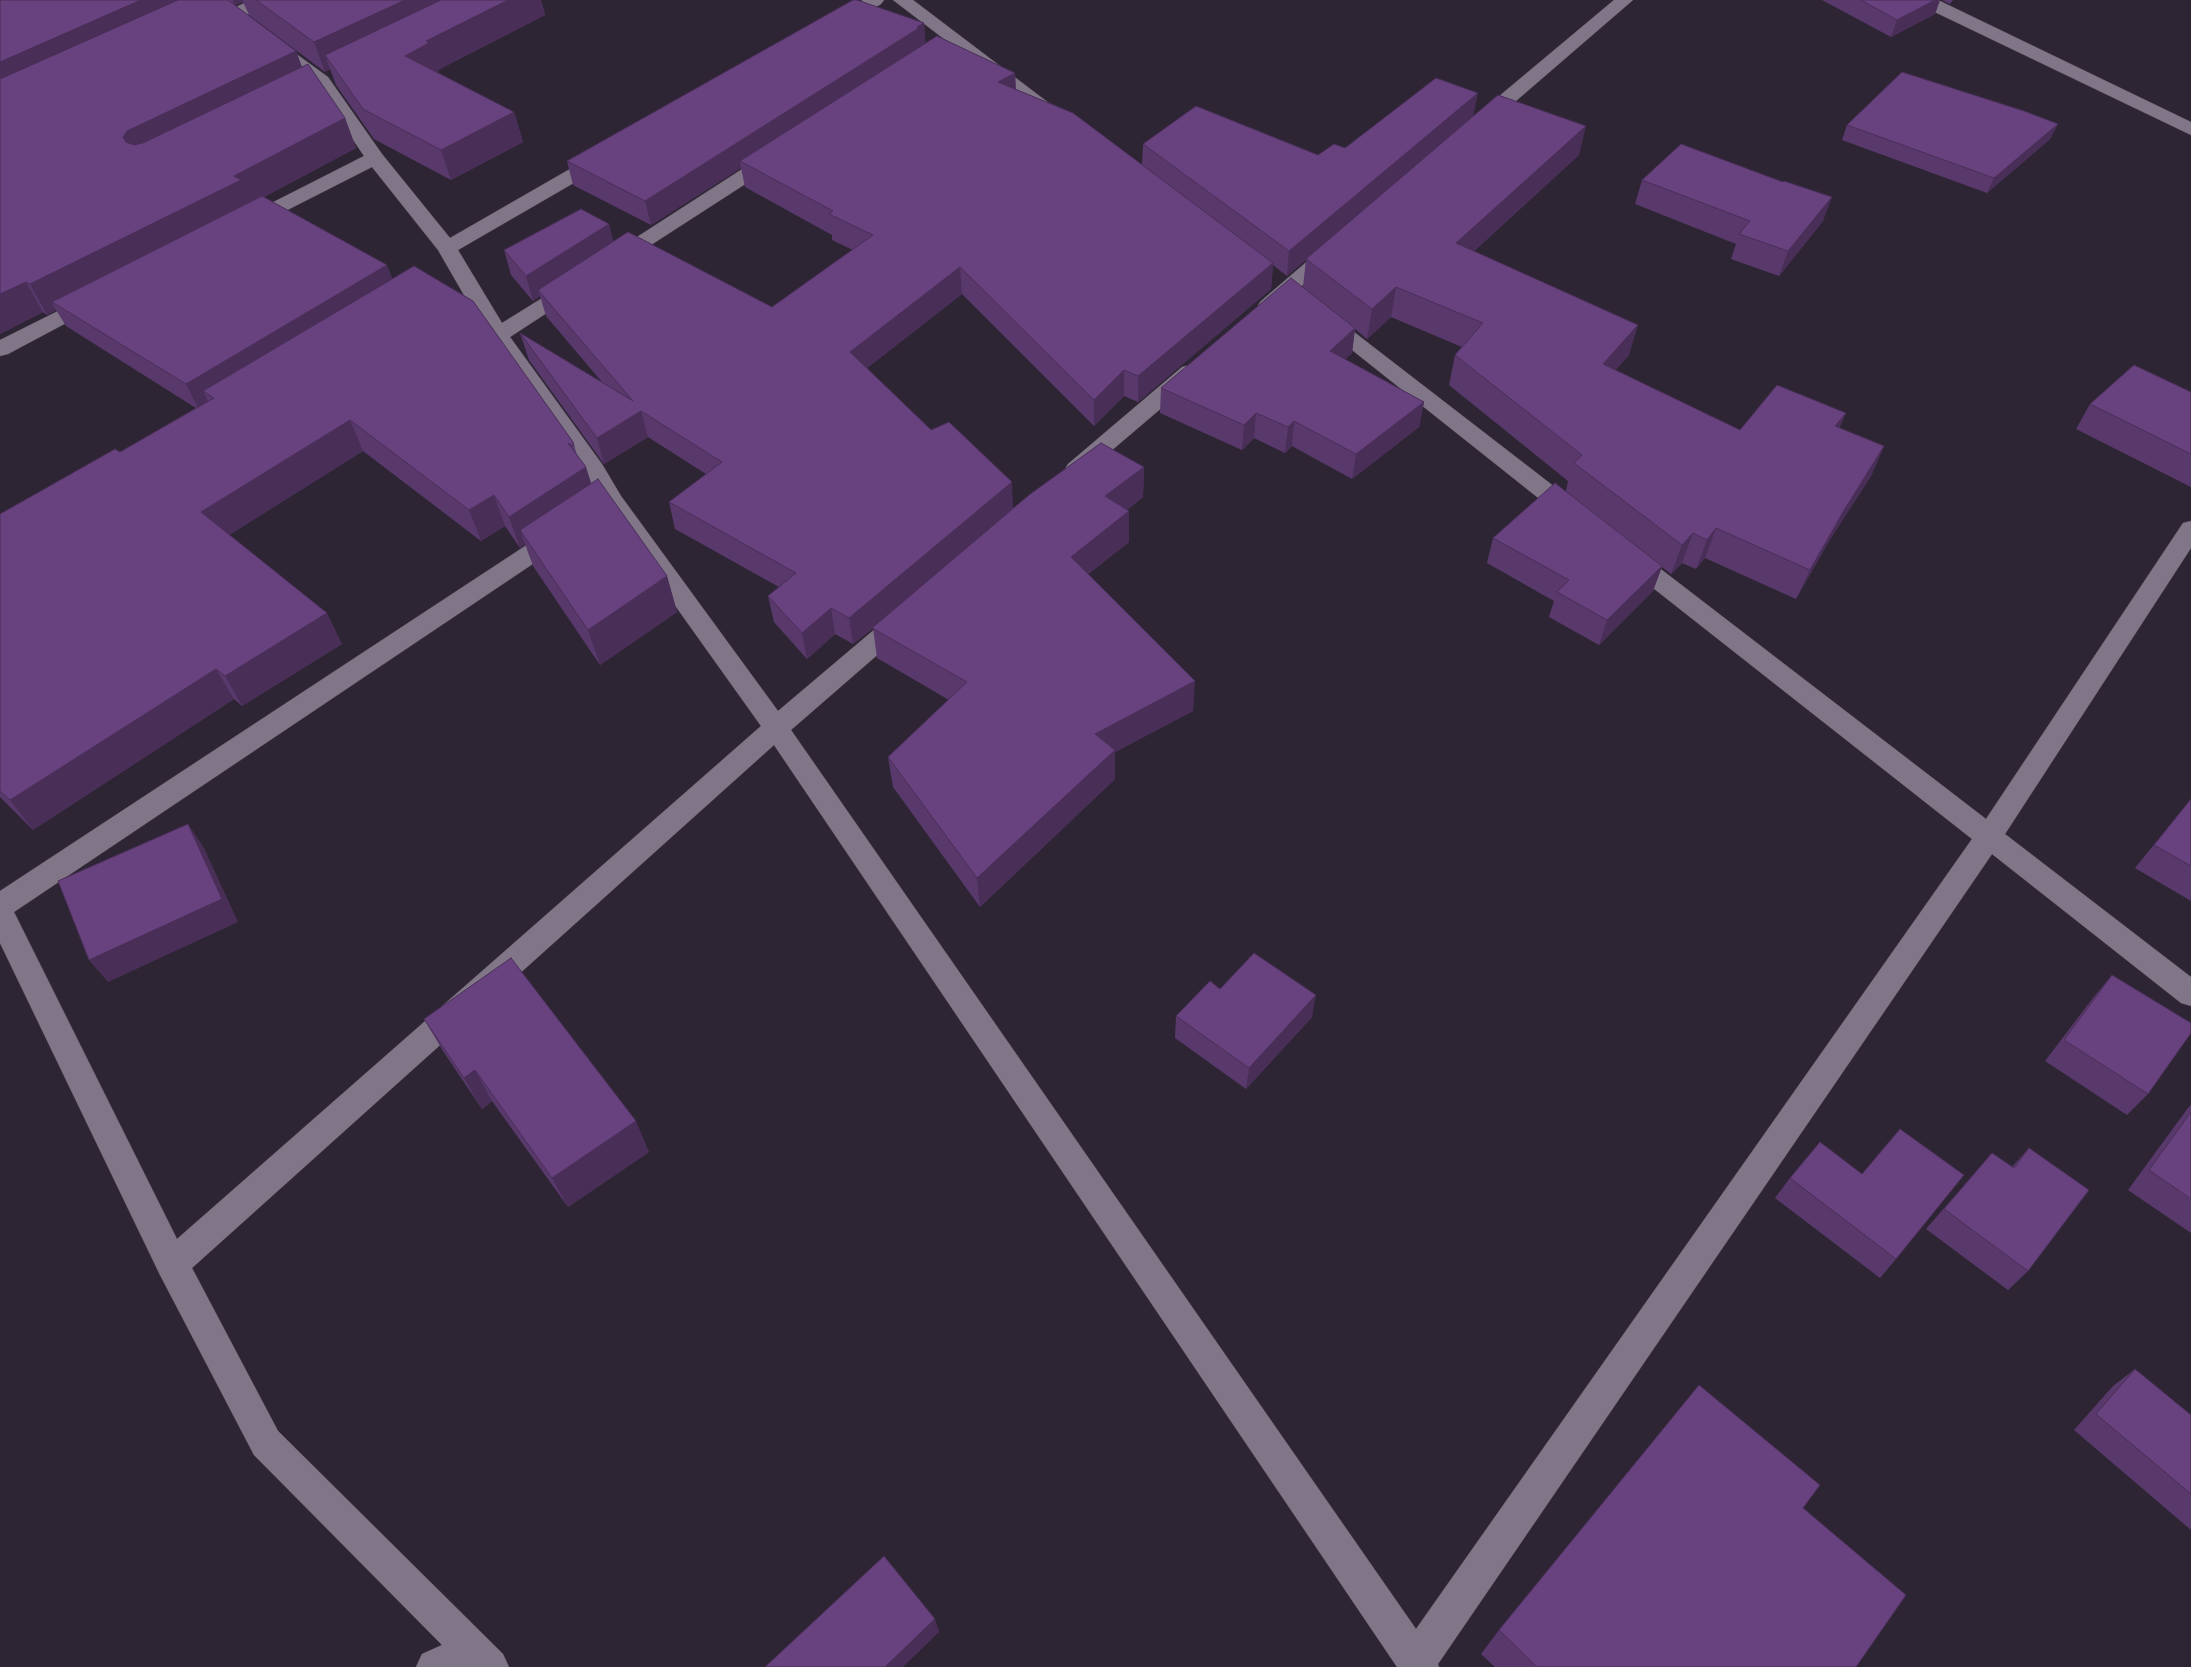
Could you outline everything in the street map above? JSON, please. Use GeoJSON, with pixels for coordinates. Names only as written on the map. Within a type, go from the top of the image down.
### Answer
{"type":"FeatureCollection","features":[{"type":"Feature","properties":{"kind":"street"},"geometry":{"type":"LineString","coordinates":[[219,8],[266,0]]}},
{"type":"Feature","properties":{"kind":"street"},"geometry":{"type":"LineString","coordinates":[[824,30],[875,0]]}},
{"type":"Feature","properties":{"kind":"street"},"geometry":{"type":"LineString","coordinates":[[902,0],[947,46],[1073,129]]}},
{"type":"Feature","properties":{"kind":"street"},"geometry":{"type":"LineString","coordinates":[[1466,135],[1624,0]]}},
{"type":"Feature","properties":{"kind":"street"},"geometry":{"type":"LineString","coordinates":[[1924,0],[1960,10],[2191,129]]}},
{"type":"Feature","properties":{"kind":"street"},"geometry":{"type":"LineString","coordinates":[[219,8],[322,81],[498,336],[594,469],[595,511],[776,728],[1418,1665],[1988,838],[2191,529]]}},
{"type":"Feature","properties":{"kind":"street"},"geometry":{"type":"LineString","coordinates":[[498,336],[789,148]]}},
{"type":"Feature","properties":{"kind":"street"},"geometry":{"type":"LineString","coordinates":[[447,263],[618,149]]}},
{"type":"Feature","properties":{"kind":"street"},"geometry":{"type":"LineString","coordinates":[[227,233],[375,158]]}},
{"type":"Feature","properties":{"kind":"street"},"geometry":{"type":"LineString","coordinates":[[1250,320],[1292,293],[1346,238]]}},
{"type":"Feature","properties":{"kind":"street"},"geometry":{"type":"LineString","coordinates":[[0,349],[113,291]]}},
{"type":"Feature","properties":{"kind":"street"},"geometry":{"type":"LineString","coordinates":[[1292,293],[1591,527]]}},
{"type":"Feature","properties":{"kind":"street"},"geometry":{"type":"LineString","coordinates":[[1058,485],[1206,358]]}},
{"type":"Feature","properties":{"kind":"street"},"geometry":{"type":"LineString","coordinates":[[0,906],[595,511]]}},
{"type":"Feature","properties":{"kind":"street"},"geometry":{"type":"LineString","coordinates":[[1614,545],[1988,838],[2191,994]]}},
{"type":"Feature","properties":{"kind":"street"},"geometry":{"type":"LineString","coordinates":[[172,1264],[776,728],[924,600]]}},
{"type":"Feature","properties":{"kind":"street"},"geometry":{"type":"LineString","coordinates":[[0,913],[172,1264],[266,1443],[482,1660]]}},
{"type":"Feature","properties":{"kind":"street"},"geometry":{"type":"LineString","coordinates":[[435,1667],[482,1660]]}},
{"type":"Feature","properties":{"kind":"building"},"geometry":{"type":"Polygon","coordinates":[[[0,0],[141,0],[0,62],[0,0]]]}},
{"type":"Feature","properties":{"kind":"building"},"geometry":{"type":"Polygon","coordinates":[[[178,0],[228,0],[296,51],[127,131],[123,137],[126,142],[134,145],[143,143],[308,64],[345,118],[234,176],[241,180],[30,284],[26,282],[0,294],[0,79],[178,0]]]}},
{"type":"Feature","properties":{"kind":"building"},"geometry":{"type":"Polygon","coordinates":[[[256,0],[405,0],[314,42],[256,0]]]}},
{"type":"Feature","properties":{"kind":"building"},"geometry":{"type":"Polygon","coordinates":[[[441,0],[508,0],[426,41],[429,43],[405,56],[514,112],[441,150],[363,109],[325,55],[441,0]]]}},
{"type":"Feature","properties":{"kind":"building"},"geometry":{"type":"Polygon","coordinates":[[[853,0],[924,23],[917,27],[919,28],[645,201],[567,161],[853,0]]]}},
{"type":"Feature","properties":{"kind":"building"},"geometry":{"type":"Polygon","coordinates":[[[1861,0],[1935,0],[1897,20],[1861,0]]]}},
{"type":"Feature","properties":{"kind":"building"},"geometry":{"type":"Polygon","coordinates":[[[937,36],[1015,73],[998,82],[1073,113],[1273,263],[1138,376],[1124,370],[1094,400],[960,267],[850,352],[931,430],[949,422],[1012,482],[849,618],[831,608],[802,633],[768,596],[796,573],[669,502],[722,462],[641,411],[597,438],[520,333],[633,401],[538,290],[628,232],[772,307],[873,235],[829,214],[833,211],[740,161],[937,36]]]}},
{"type":"Feature","properties":{"kind":"building"},"geometry":{"type":"Polygon","coordinates":[[[1902,72],[2024,111],[2058,124],[1994,178],[1847,125],[1902,72]]]}},
{"type":"Feature","properties":{"kind":"building"},"geometry":{"type":"Polygon","coordinates":[[[1436,78],[1478,93],[1289,251],[1143,144],[1196,106],[1318,155],[1334,144],[1345,148],[1436,78]]]}},
{"type":"Feature","properties":{"kind":"building"},"geometry":{"type":"Polygon","coordinates":[[[1498,95],[1586,126],[1456,243],[1638,325],[1603,364],[1740,430],[1777,385],[1846,413],[1835,426],[1884,446],[1810,570],[1716,528],[1707,540],[1693,533],[1682,545],[1574,463],[1582,455],[1455,355],[1483,323],[1396,287],[1372,309],[1306,259],[1498,95]]]}},
{"type":"Feature","properties":{"kind":"building"},"geometry":{"type":"Polygon","coordinates":[[[1681,144],[1783,182],[1832,197],[1788,251],[1739,234],[1750,221],[1642,180],[1681,144]]]}},
{"type":"Feature","properties":{"kind":"building"},"geometry":{"type":"Polygon","coordinates":[[[262,196],[387,265],[186,384],[52,302],[262,196]]]}},
{"type":"Feature","properties":{"kind":"building"},"geometry":{"type":"Polygon","coordinates":[[[581,209],[609,224],[526,276],[504,250],[581,209]]]}},
{"type":"Feature","properties":{"kind":"building"},"geometry":{"type":"Polygon","coordinates":[[[414,266],[473,301],[573,442],[574,446],[568,443],[586,467],[509,517],[494,495],[469,510],[350,420],[201,512],[327,613],[225,676],[216,669],[10,800],[0,791],[0,514],[115,449],[120,452],[214,398],[203,391],[414,266]]]}},
{"type":"Feature","properties":{"kind":"building"},"geometry":{"type":"Polygon","coordinates":[[[1291,278],[1355,328],[1330,351],[1424,402],[1356,454],[1294,421],[1288,427],[1256,413],[1244,425],[1161,388],[1291,278]]]}},
{"type":"Feature","properties":{"kind":"building"},"geometry":{"type":"Polygon","coordinates":[[[2134,365],[2191,392],[2191,454],[2090,404],[2134,365]]]}},
{"type":"Feature","properties":{"kind":"building"},"geometry":{"type":"Polygon","coordinates":[[[1101,443],[1144,467],[1105,496],[1129,511],[1071,557],[1195,681],[1095,734],[1115,750],[977,878],[888,757],[967,682],[872,628],[1029,495],[1101,443]]]}},
{"type":"Feature","properties":{"kind":"building"},"geometry":{"type":"Polygon","coordinates":[[[598,479],[667,576],[588,630],[520,530],[598,479]]]}},
{"type":"Feature","properties":{"kind":"building"},"geometry":{"type":"Polygon","coordinates":[[[1555,483],[1662,566],[1607,620],[1557,592],[1569,580],[1493,538],[1555,483]]]}},
{"type":"Feature","properties":{"kind":"building"},"geometry":{"type":"Polygon","coordinates":[[[2191,799],[2191,866],[2154,845],[2191,799]]]}},
{"type":"Feature","properties":{"kind":"building"},"geometry":{"type":"Polygon","coordinates":[[[188,824],[222,899],[89,960],[58,881],[188,824]]]}},
{"type":"Feature","properties":{"kind":"building"},"geometry":{"type":"Polygon","coordinates":[[[1254,953],[1316,995],[1249,1068],[1176,1016],[1210,981],[1220,989],[1254,953]]]}},
{"type":"Feature","properties":{"kind":"building"},"geometry":{"type":"Polygon","coordinates":[[[511,958],[636,1121],[552,1178],[475,1070],[464,1078],[424,1019],[511,958]]]}},
{"type":"Feature","properties":{"kind":"building"},"geometry":{"type":"Polygon","coordinates":[[[2112,975],[2191,1023],[2191,1033],[2148,1094],[2064,1040],[2112,975]]]}},
{"type":"Feature","properties":{"kind":"building"},"geometry":{"type":"Polygon","coordinates":[[[2191,1112],[2191,1199],[2149,1170],[2191,1112]]]}},
{"type":"Feature","properties":{"kind":"building"},"geometry":{"type":"Polygon","coordinates":[[[1900,1129],[1964,1175],[1896,1259],[1790,1178],[1820,1142],[1862,1174],[1900,1129]]]}},
{"type":"Feature","properties":{"kind":"building"},"geometry":{"type":"Polygon","coordinates":[[[2029,1148],[2089,1190],[2028,1271],[1944,1209],[1992,1153],[2014,1168],[2029,1148]]]}},
{"type":"Feature","properties":{"kind":"building"},"geometry":{"type":"Polygon","coordinates":[[[2135,1369],[2191,1415],[2191,1494],[2096,1414],[2135,1369]]]}},
{"type":"Feature","properties":{"kind":"building"},"geometry":{"type":"Polygon","coordinates":[[[1699,1385],[1820,1485],[1803,1508],[1906,1595],[1856,1667],[1537,1667],[1499,1630],[1699,1385]]]}},
{"type":"Feature","properties":{"kind":"building"},"geometry":{"type":"Polygon","coordinates":[[[884,1556],[935,1619],[885,1667],[765,1667],[884,1556]]]}}]}
